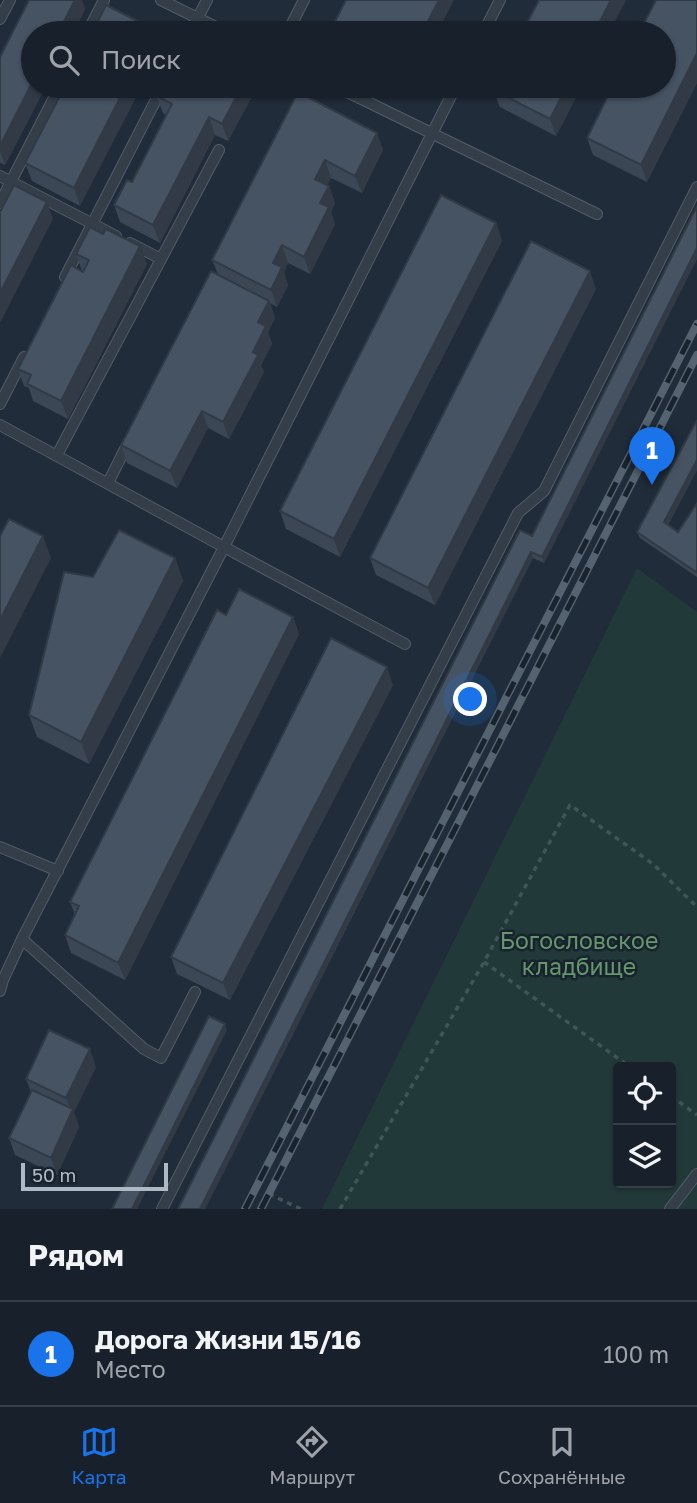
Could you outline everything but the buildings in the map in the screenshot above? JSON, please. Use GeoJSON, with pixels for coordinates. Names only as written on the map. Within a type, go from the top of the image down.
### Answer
{"type":"FeatureCollection","features":[{"type":"Feature","properties":{"kind":"lane"},"geometry":{"type":"LineString","coordinates":[[0,19],[10,0]]}},
{"type":"Feature","properties":{"kind":"lane"},"geometry":{"type":"LineString","coordinates":[[93,21],[104,0]]}},
{"type":"Feature","properties":{"kind":"lane"},"geometry":{"type":"LineString","coordinates":[[161,0],[204,21]]}},
{"type":"Feature","properties":{"kind":"lane"},"geometry":{"type":"LineString","coordinates":[[196,21],[207,0]]}},
{"type":"Feature","properties":{"kind":"lane"},"geometry":{"type":"LineString","coordinates":[[293,21],[304,0]]}},
{"type":"Feature","properties":{"kind":"lane"},"geometry":{"type":"LineString","coordinates":[[489,21],[500,0]]}},
{"type":"Feature","properties":{"kind":"lane"},"geometry":{"type":"LineString","coordinates":[[0,203],[54,98]]}},
{"type":"Feature","properties":{"kind":"lane"},"geometry":{"type":"LineString","coordinates":[[62,284],[157,98]]}},
{"type":"Feature","properties":{"kind":"lane"},"geometry":{"type":"LineString","coordinates":[[291,123],[304,98]]}},
{"type":"Feature","properties":{"kind":"lane"},"geometry":{"type":"LineString","coordinates":[[360,98],[597,214]]}},
{"type":"Feature","properties":{"kind":"lane"},"geometry":{"type":"LineString","coordinates":[[0,991],[22,939],[224,547],[450,98]]}},
{"type":"Feature","properties":{"kind":"lane"},"geometry":{"type":"LineString","coordinates":[[57,455],[219,150]]}},
{"type":"Feature","properties":{"kind":"lane"},"geometry":{"type":"LineString","coordinates":[[0,176],[161,259]]}},
{"type":"Feature","properties":{"kind":"lane"},"geometry":{"type":"LineString","coordinates":[[162,1209],[518,513],[544,491],[697,187]]}},
{"type":"Feature","properties":{"kind":"lane"},"geometry":{"type":"LineString","coordinates":[[0,404],[31,344]]}},
{"type":"Feature","properties":{"kind":"lane"},"geometry":{"type":"LineString","coordinates":[[0,425],[405,644]]}},
{"type":"Feature","properties":{"kind":"lane"},"geometry":{"type":"LineString","coordinates":[[108,483],[133,433]]}},
{"type":"Feature","properties":{"kind":"lane"},"geometry":{"type":"LineString","coordinates":[[0,847],[58,871]]}},
{"type":"Feature","properties":{"kind":"lane"},"geometry":{"type":"LineString","coordinates":[[22,939],[144,1049],[161,1058],[195,992]]}},
{"type":"Feature","properties":{"kind":"lane"},"geometry":{"type":"LineString","coordinates":[[670,1209],[697,1174]]}},
{"type":"Feature","properties":{"kind":"path"},"geometry":{"type":"LineString","coordinates":[[340,1209],[484,962],[570,805],[653,864],[697,907]]}},
{"type":"Feature","properties":{"kind":"path"},"geometry":{"type":"LineString","coordinates":[[484,962],[623,1062]]}},
{"type":"Feature","properties":{"kind":"path"},"geometry":{"type":"LineString","coordinates":[[676,1100],[697,1115]]}},
{"type":"Feature","properties":{"kind":"path"},"geometry":{"type":"LineString","coordinates":[[269,1194],[301,1209]]}},
{"type":"Feature","properties":{"kind":"green space","name":"Богословское кладбище"},"geometry":{"type":"Polygon","coordinates":[[[637,568],[697,612],[697,1209],[322,1209],[637,568]]]}},
{"type":"Feature","properties":{"kind":"railway"},"geometry":{"type":"LineString","coordinates":[[245,1209],[697,324]]}},
{"type":"Feature","properties":{"kind":"railway"},"geometry":{"type":"LineString","coordinates":[[261,1209],[697,355]]}},
{"type":"Feature","properties":{"kind":"place","name":"Дорога Жизни 15/16"},"geometry":{"type":"Point","coordinates":[652,485]}}]}
